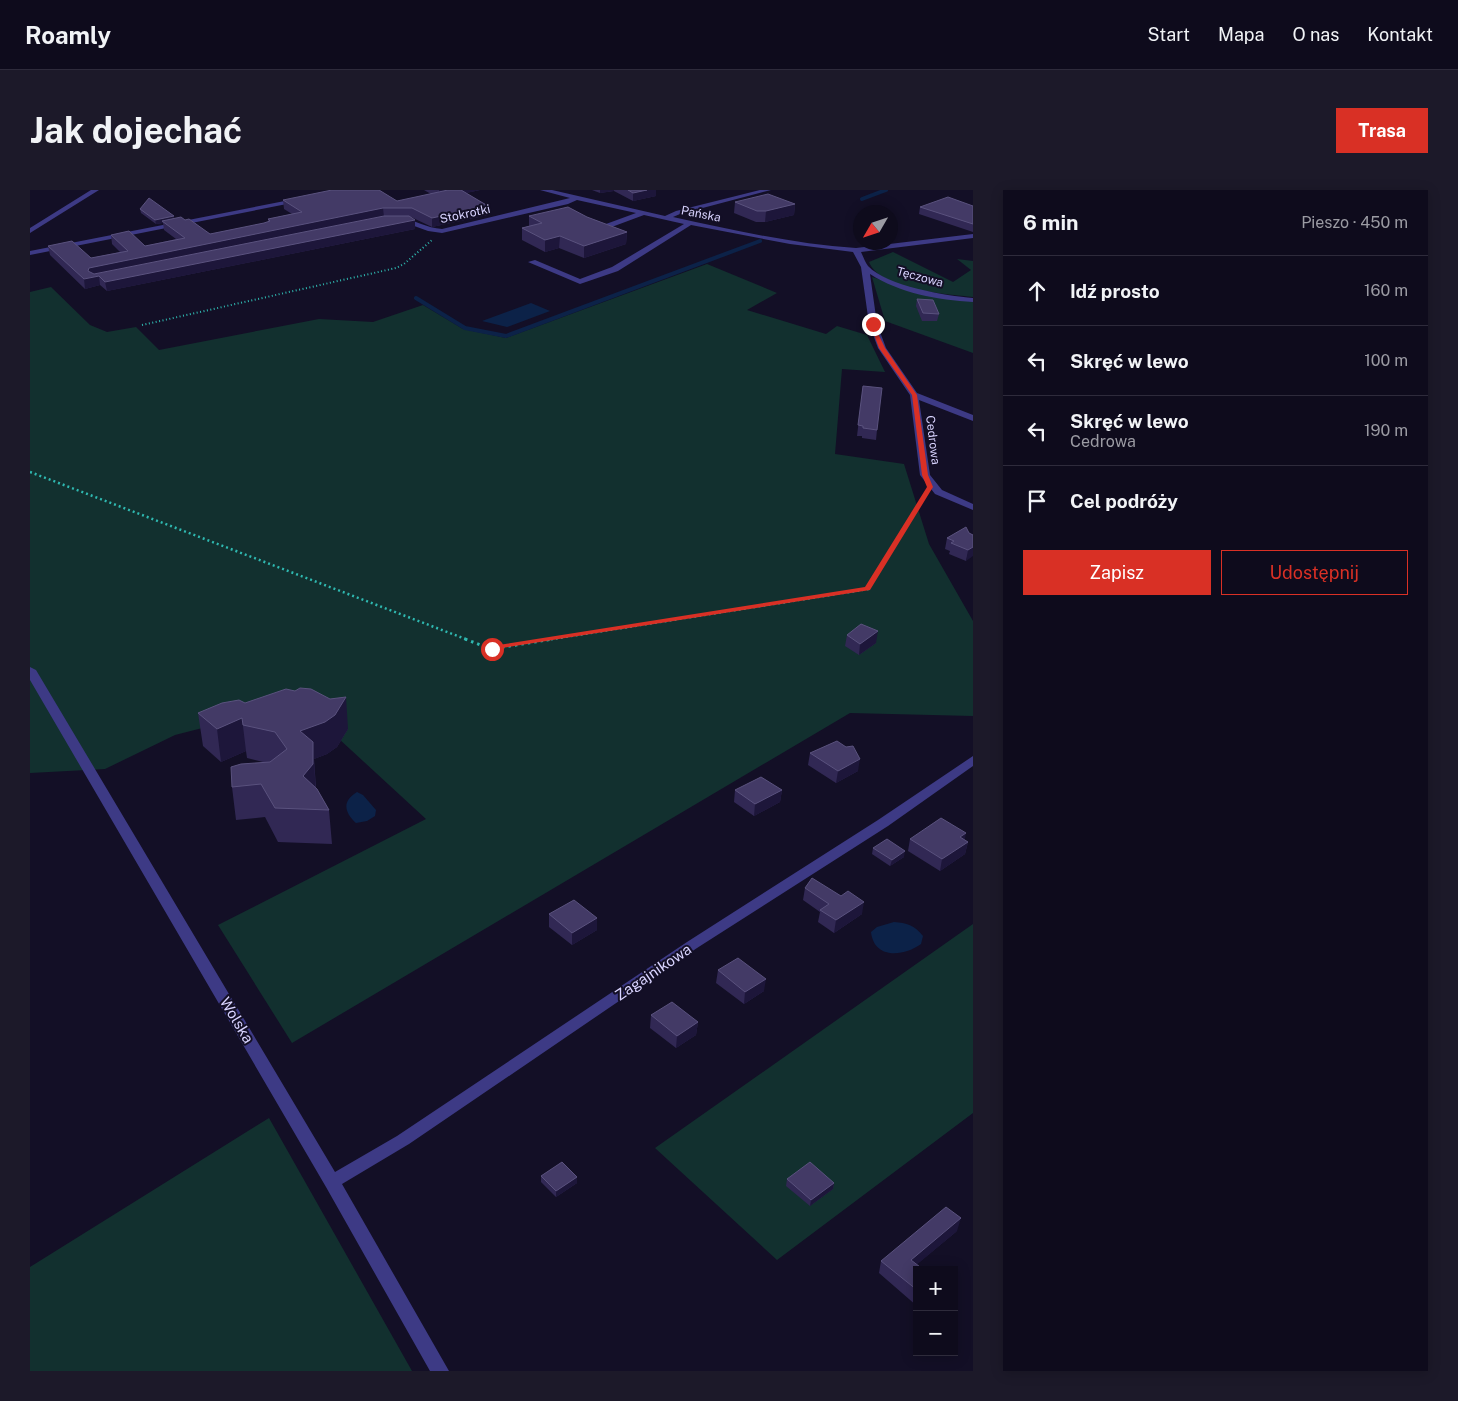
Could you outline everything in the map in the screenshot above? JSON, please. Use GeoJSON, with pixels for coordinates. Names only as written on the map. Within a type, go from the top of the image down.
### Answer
{"type":"FeatureCollection","features":[{"type":"Feature","properties":{"kind":"street"},"geometry":{"type":"LineString","coordinates":[[30,230],[96,190]]}},
{"type":"Feature","properties":{"kind":"street","name":"Pańska"},"geometry":{"type":"LineString","coordinates":[[543,190],[690,223],[797,243],[853,250]]}},
{"type":"Feature","properties":{"kind":"street"},"geometry":{"type":"LineString","coordinates":[[666,218],[678,212],[768,190]]}},
{"type":"Feature","properties":{"kind":"street"},"geometry":{"type":"LineString","coordinates":[[30,253],[308,198]]}},
{"type":"Feature","properties":{"kind":"street","name":"Stokrotki"},"geometry":{"type":"LineString","coordinates":[[392,220],[412,221],[428,231],[442,232],[568,202],[576,198]]}},
{"type":"Feature","properties":{"kind":"street"},"geometry":{"type":"LineString","coordinates":[[609,226],[643,213]]}},
{"type":"Feature","properties":{"kind":"street"},"geometry":{"type":"LineString","coordinates":[[532,262],[580,282],[615,269],[690,223]]}},
{"type":"Feature","properties":{"kind":"street","name":"Pańska"},"geometry":{"type":"LineString","coordinates":[[898,245],[973,236]]}},
{"type":"Feature","properties":{"kind":"street","name":"Cedrowa"},"geometry":{"type":"LineString","coordinates":[[856,250],[865,267],[873,324],[882,348],[914,395],[925,475],[930,487]]}},
{"type":"Feature","properties":{"kind":"street","name":"Tęczowa"},"geometry":{"type":"LineString","coordinates":[[865,267],[875,275],[915,289],[932,294],[973,300]]}},
{"type":"Feature","properties":{"kind":"street","name":"Cedrowa"},"geometry":{"type":"LineString","coordinates":[[914,395],[973,418]]}},
{"type":"Feature","properties":{"kind":"street"},"geometry":{"type":"LineString","coordinates":[[930,487],[941,494],[973,507]]}},
{"type":"Feature","properties":{"kind":"street","name":"Wolska"},"geometry":{"type":"LineString","coordinates":[[30,670],[332,1182],[440,1371]]}},
{"type":"Feature","properties":{"kind":"street","name":"Zagajnikowa"},"geometry":{"type":"LineString","coordinates":[[332,1182],[403,1140],[692,946],[883,824],[973,760]]}},
{"type":"Feature","properties":{"kind":"path"},"geometry":{"type":"LineString","coordinates":[[142,326],[396,268],[404,264],[442,232]]}},
{"type":"Feature","properties":{"kind":"path"},"geometry":{"type":"LineString","coordinates":[[30,472],[492,649],[868,589],[930,487]]}},
{"type":"Feature","properties":{"kind":"green space"},"geometry":{"type":"Polygon","coordinates":[[[893,252],[953,282],[971,270],[957,259],[973,261],[973,297],[915,289],[886,279],[869,262],[893,252]]]}},
{"type":"Feature","properties":{"kind":"green space"},"geometry":{"type":"Polygon","coordinates":[[[707,264],[777,293],[747,310],[826,334],[837,326],[867,335],[885,372],[842,369],[835,454],[904,464],[929,544],[973,621],[973,716],[850,713],[292,1043],[218,925],[426,819],[300,703],[175,735],[105,769],[30,773],[30,292],[51,287],[90,325],[107,332],[136,327],[159,350],[319,319],[373,322],[423,305],[463,329],[506,338],[707,264]]]}},
{"type":"Feature","properties":{"kind":"green space"},"geometry":{"type":"Polygon","coordinates":[[[872,277],[937,297],[973,301],[973,353],[885,321],[872,277]]]}},
{"type":"Feature","properties":{"kind":"green space"},"geometry":{"type":"Polygon","coordinates":[[[973,924],[973,1113],[777,1260],[655,1148],[973,924]]]}},
{"type":"Feature","properties":{"kind":"green space"},"geometry":{"type":"Polygon","coordinates":[[[269,1118],[412,1371],[30,1371],[30,1267],[269,1118]]]}},
{"type":"Feature","properties":{"kind":"water"},"geometry":{"type":"Polygon","coordinates":[[[531,303],[550,311],[507,327],[482,321],[531,303]]]}},
{"type":"Feature","properties":{"kind":"water"},"geometry":{"type":"Polygon","coordinates":[[[357,792],[363,795],[376,810],[375,816],[367,821],[356,823],[349,815],[346,807],[349,799],[357,792]]]}},
{"type":"Feature","properties":{"kind":"water"},"geometry":{"type":"Polygon","coordinates":[[[894,922],[907,924],[916,929],[923,936],[921,944],[898,953],[883,951],[878,947],[873,941],[871,932],[877,927],[894,922]]]}},
{"type":"Feature","properties":{"kind":"building"},"geometry":{"type":"Polygon","coordinates":[[[332,190],[379,190],[397,201],[448,190],[461,190],[488,206],[432,218],[412,208],[383,208],[89,268],[88,271],[94,274],[384,216],[409,216],[415,220],[105,282],[99,276],[84,279],[48,246],[72,241],[91,258],[128,251],[111,235],[129,231],[145,246],[185,238],[162,221],[181,217],[185,220],[189,219],[210,234],[264,223],[270,221],[268,219],[302,212],[283,200],[332,190]]]}},
{"type":"Feature","properties":{"kind":"building"},"geometry":{"type":"Polygon","coordinates":[[[628,190],[647,190],[633,193],[628,190]]]}},
{"type":"Feature","properties":{"kind":"building"},"geometry":{"type":"Polygon","coordinates":[[[768,194],[795,204],[766,211],[757,211],[735,202],[768,194]]]}},
{"type":"Feature","properties":{"kind":"building"},"geometry":{"type":"Polygon","coordinates":[[[948,197],[973,206],[973,224],[920,207],[948,197]]]}},
{"type":"Feature","properties":{"kind":"building"},"geometry":{"type":"Polygon","coordinates":[[[149,198],[174,216],[155,220],[140,209],[149,198]]]}},
{"type":"Feature","properties":{"kind":"building"},"geometry":{"type":"Polygon","coordinates":[[[568,207],[587,217],[627,232],[584,246],[560,236],[545,240],[522,228],[542,223],[529,216],[568,207]]]}},
{"type":"Feature","properties":{"kind":"building"},"geometry":{"type":"Polygon","coordinates":[[[917,299],[933,300],[939,314],[923,313],[917,299]]]}},
{"type":"Feature","properties":{"kind":"building"},"geometry":{"type":"Polygon","coordinates":[[[863,386],[882,388],[877,430],[863,428],[863,426],[858,425],[863,386]]]}},
{"type":"Feature","properties":{"kind":"building"},"geometry":{"type":"Polygon","coordinates":[[[966,527],[969,533],[973,535],[973,547],[968,550],[951,543],[954,541],[947,538],[966,527]]]}},
{"type":"Feature","properties":{"kind":"building"},"geometry":{"type":"Polygon","coordinates":[[[861,624],[878,631],[860,644],[847,635],[861,624]]]}},
{"type":"Feature","properties":{"kind":"building"},"geometry":{"type":"Polygon","coordinates":[[[300,688],[311,689],[330,699],[346,697],[335,715],[325,722],[300,731],[313,742],[313,764],[303,776],[317,789],[329,810],[275,808],[261,784],[232,787],[231,767],[241,764],[270,762],[287,749],[275,732],[243,725],[242,718],[217,729],[198,713],[222,703],[239,700],[245,703],[286,689],[295,691],[300,688]]]}},
{"type":"Feature","properties":{"kind":"building"},"geometry":{"type":"Polygon","coordinates":[[[837,741],[846,747],[853,746],[860,759],[838,771],[810,753],[837,741]]]}},
{"type":"Feature","properties":{"kind":"building"},"geometry":{"type":"Polygon","coordinates":[[[761,777],[782,790],[755,804],[735,790],[761,777]]]}},
{"type":"Feature","properties":{"kind":"building"},"geometry":{"type":"Polygon","coordinates":[[[941,818],[966,833],[960,837],[968,842],[942,859],[910,839],[941,818]]]}},
{"type":"Feature","properties":{"kind":"building"},"geometry":{"type":"Polygon","coordinates":[[[887,839],[905,851],[892,860],[873,848],[887,839]]]}},
{"type":"Feature","properties":{"kind":"building"},"geometry":{"type":"Polygon","coordinates":[[[812,878],[841,896],[848,891],[864,902],[836,920],[820,910],[829,904],[805,888],[812,878]]]}},
{"type":"Feature","properties":{"kind":"building"},"geometry":{"type":"Polygon","coordinates":[[[574,900],[597,918],[572,933],[549,914],[574,900]]]}},
{"type":"Feature","properties":{"kind":"building"},"geometry":{"type":"Polygon","coordinates":[[[738,958],[766,979],[745,992],[718,970],[738,958]]]}},
{"type":"Feature","properties":{"kind":"building"},"geometry":{"type":"Polygon","coordinates":[[[672,1002],[698,1022],[677,1036],[651,1015],[672,1002]]]}},
{"type":"Feature","properties":{"kind":"building"},"geometry":{"type":"Polygon","coordinates":[[[562,1162],[577,1177],[556,1191],[541,1176],[562,1162]]]}},
{"type":"Feature","properties":{"kind":"building"},"geometry":{"type":"Polygon","coordinates":[[[810,1162],[834,1183],[811,1200],[787,1179],[810,1162]]]}},
{"type":"Feature","properties":{"kind":"building"},"geometry":{"type":"Polygon","coordinates":[[[946,1207],[961,1218],[911,1260],[919,1266],[913,1266],[913,1287],[881,1261],[946,1207]]]}},
{"type":"Feature","properties":{"kind":"waterway"},"geometry":{"type":"LineString","coordinates":[[862,199],[886,190]]}},
{"type":"Feature","properties":{"kind":"waterway"},"geometry":{"type":"LineString","coordinates":[[416,298],[465,328],[506,336],[760,241]]}},
{"type":"Feature","properties":{"kind":"route"},"geometry":{"type":"LineString","coordinates":[[492,649],[868,589],[930,487],[925,475],[914,395],[882,348],[873,324]]}}]}
